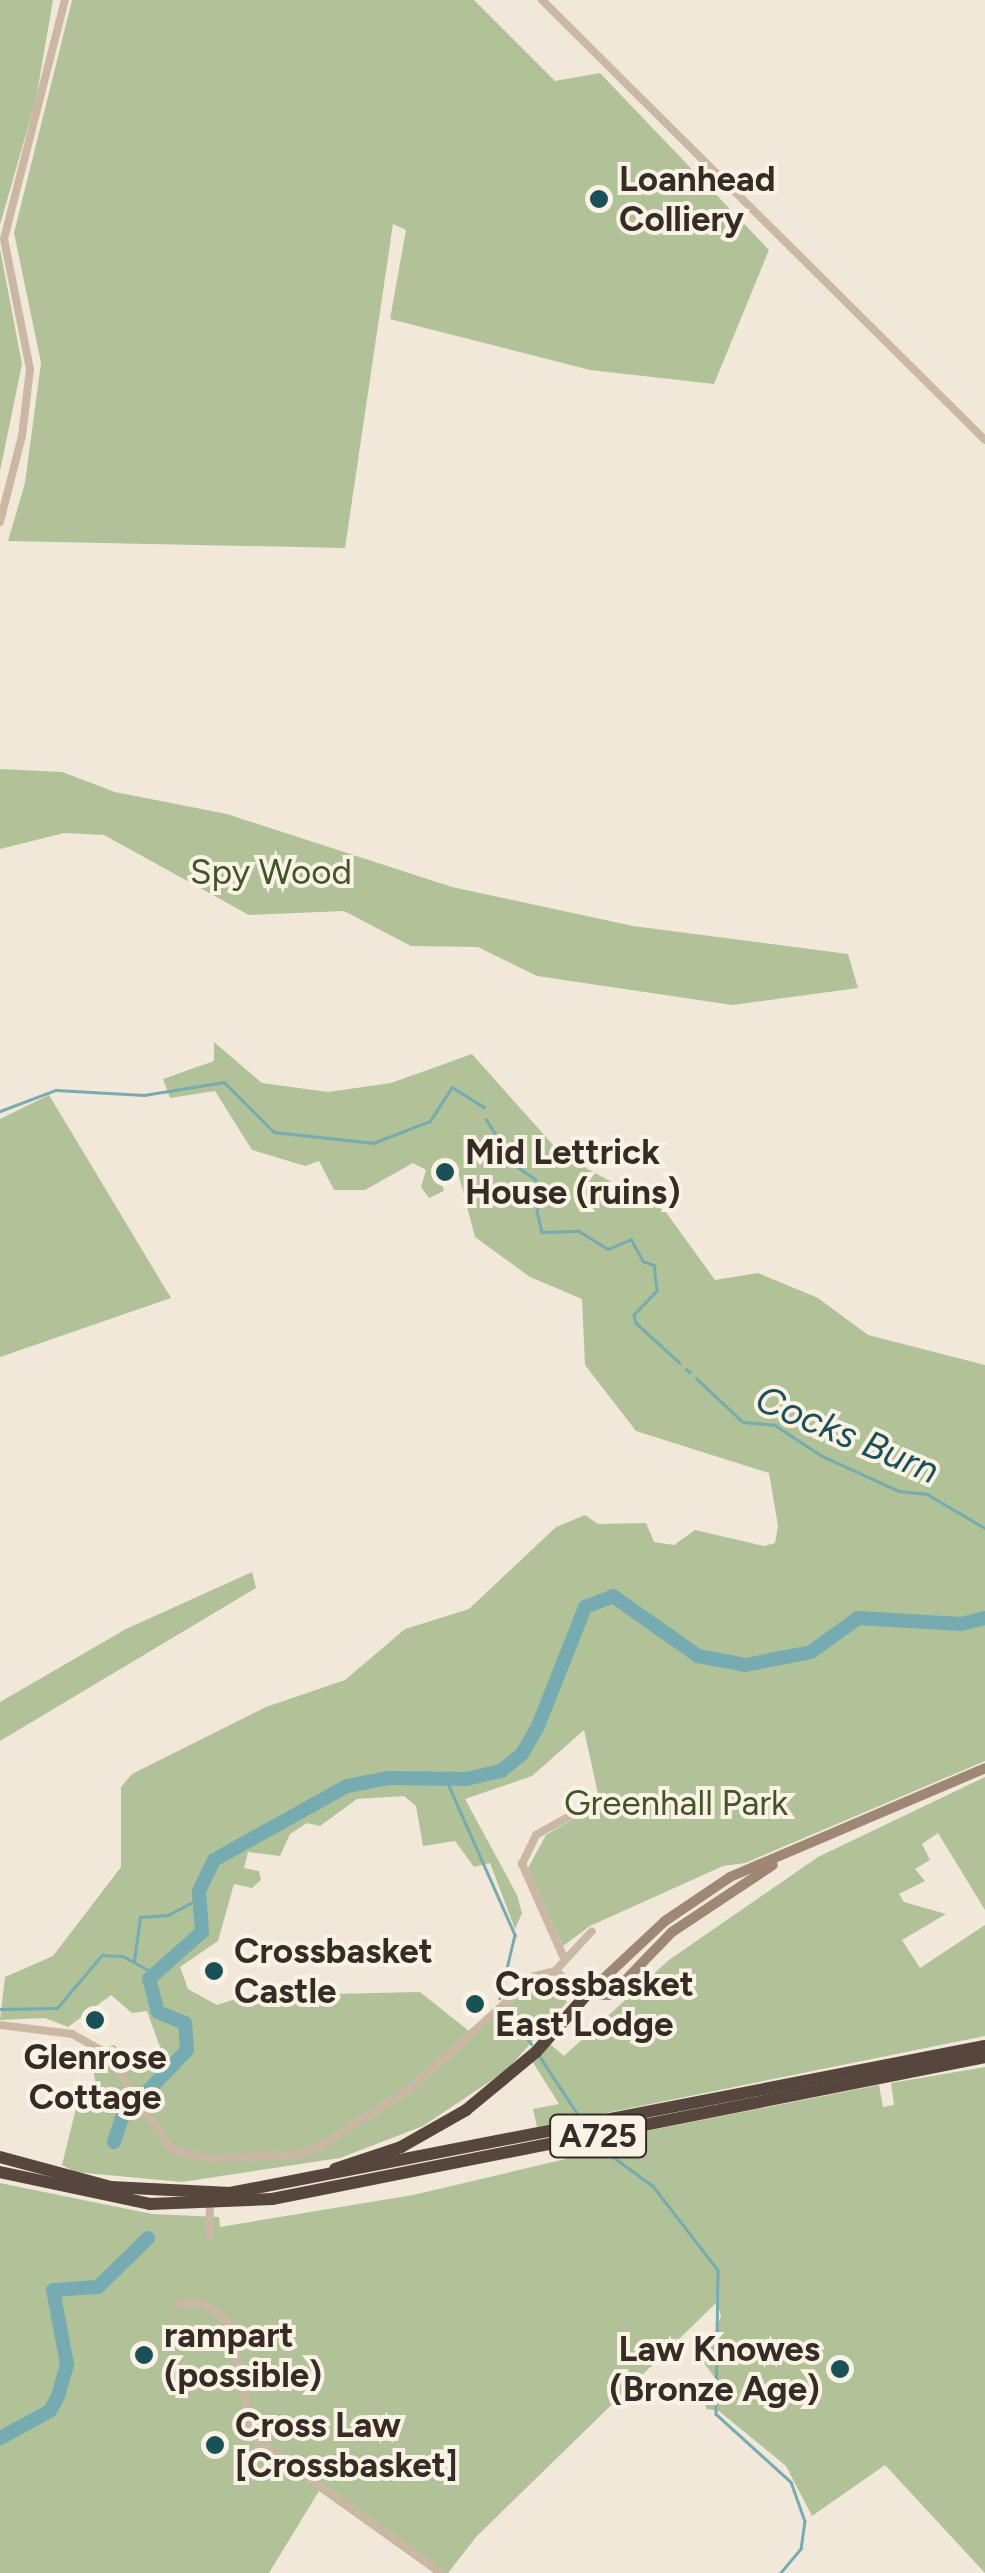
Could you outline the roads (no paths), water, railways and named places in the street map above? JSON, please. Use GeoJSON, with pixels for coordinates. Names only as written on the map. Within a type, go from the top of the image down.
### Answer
{"type":"FeatureCollection","features":[{"type":"Feature","properties":{"kind":"highway"},"geometry":{"type":"LineString","coordinates":[[290,2184],[436,2130],[524,2063],[586,1996]]}},
{"type":"Feature","properties":{"kind":"highway","name":"A725"},"geometry":{"type":"LineString","coordinates":[[0,2157],[163,2194],[290,2184],[985,2046]]}},
{"type":"Feature","properties":{"kind":"highway","name":"A725"},"geometry":{"type":"LineString","coordinates":[[0,2172],[118,2200],[210,2204],[387,2178],[985,2057]]}},
{"type":"Feature","properties":{"kind":"main road"},"geometry":{"type":"LineString","coordinates":[[586,1996],[665,1921],[730,1877],[985,1768]]}},
{"type":"Feature","properties":{"kind":"street"},"geometry":{"type":"LineString","coordinates":[[0,522],[22,436],[30,370],[4,239],[65,0]]}},
{"type":"Feature","properties":{"kind":"street"},"geometry":{"type":"LineString","coordinates":[[542,0],[985,440]]}},
{"type":"Feature","properties":{"kind":"street"},"geometry":{"type":"LineString","coordinates":[[563,1956],[522,1864],[536,1835],[579,1811]]}},
{"type":"Feature","properties":{"kind":"street"},"geometry":{"type":"LineString","coordinates":[[0,2026],[50,2028],[89,2041],[106,2053],[172,2150],[191,2156],[298,2154],[321,2146],[412,2088],[534,1976],[555,1971],[563,1956],[592,1931]]}},
{"type":"Feature","properties":{"kind":"street"},"geometry":{"type":"LineString","coordinates":[[555,1971],[586,1996]]}},
{"type":"Feature","properties":{"kind":"street"},"geometry":{"type":"LineString","coordinates":[[210,2204],[210,2236]]}},
{"type":"Feature","properties":{"kind":"street"},"geometry":{"type":"LineString","coordinates":[[178,2304],[204,2304],[230,2324],[253,2437],[441,2573]]}},
{"type":"Feature","properties":{"kind":"waterway","name":"Cocks Burn"},"geometry":{"type":"LineString","coordinates":[[0,1111],[56,1090],[144,1095],[224,1082],[274,1132],[373,1143],[430,1121],[452,1087],[484,1107]]}},
{"type":"Feature","properties":{"kind":"waterway","name":"Cocks Burn"},"geometry":{"type":"LineString","coordinates":[[486,1119],[515,1165],[535,1179],[543,1195],[537,1211],[542,1232],[579,1231],[608,1249],[631,1239],[643,1261],[654,1265],[657,1291],[634,1315],[636,1323],[680,1363]]}},
{"type":"Feature","properties":{"kind":"waterway","name":"Cocks Burn"},"geometry":{"type":"LineString","coordinates":[[686,1369],[690,1372]]}},
{"type":"Feature","properties":{"kind":"waterway","name":"Cocks Burn"},"geometry":{"type":"LineString","coordinates":[[696,1378],[743,1422],[775,1425],[822,1456],[899,1491],[927,1494],[985,1528]]}},
{"type":"Feature","properties":{"kind":"waterway"},"geometry":{"type":"LineString","coordinates":[[114,2142],[122,2118],[187,2050],[185,2023],[158,2012],[149,1979],[202,1932],[199,1891],[214,1860],[347,1786],[389,1778],[466,1779],[501,1771],[522,1754],[538,1726],[585,1607],[613,1596],[698,1656],[745,1665],[811,1652],[858,1618],[961,1624],[985,1618]]}},
{"type":"Feature","properties":{"kind":"waterway"},"geometry":{"type":"LineString","coordinates":[[446,1779],[515,1935],[500,1998]]}},
{"type":"Feature","properties":{"kind":"waterway"},"geometry":{"type":"LineString","coordinates":[[134,1961],[140,1917],[168,1915],[200,1898]]}},
{"type":"Feature","properties":{"kind":"waterway"},"geometry":{"type":"LineString","coordinates":[[0,2009],[57,2008],[102,1955],[123,1956],[152,1972]]}},
{"type":"Feature","properties":{"kind":"waterway"},"geometry":{"type":"LineString","coordinates":[[509,2012],[531,2044]]}},
{"type":"Feature","properties":{"kind":"waterway"},"geometry":{"type":"LineString","coordinates":[[540,2057],[579,2116]]}},
{"type":"Feature","properties":{"kind":"waterway"},"geometry":{"type":"LineString","coordinates":[[601,2148],[653,2186],[718,2270],[716,2414],[791,2482],[805,2521],[801,2549],[781,2573]]}},
{"type":"Feature","properties":{"kind":"waterway"},"geometry":{"type":"LineString","coordinates":[[0,2438],[50,2411],[58,2396],[67,2364],[53,2290],[98,2287],[148,2238]]}},
{"type":"Feature","properties":{"kind":"place","name":"Loanhead Colliery"},"geometry":{"type":"Point","coordinates":[599,199]}},
{"type":"Feature","properties":{"kind":"place","name":"Mid Lettrick House (ruins)"},"geometry":{"type":"Point","coordinates":[445,1172]}},
{"type":"Feature","properties":{"kind":"place","name":"Crossbasket Castle"},"geometry":{"type":"Point","coordinates":[214,1971]}},
{"type":"Feature","properties":{"kind":"place","name":"Crossbasket East Lodge"},"geometry":{"type":"Point","coordinates":[475,2004]}},
{"type":"Feature","properties":{"kind":"place","name":"Glenrose Cottage"},"geometry":{"type":"Point","coordinates":[95,2020]}},
{"type":"Feature","properties":{"kind":"place","name":"rampart (possible)"},"geometry":{"type":"Point","coordinates":[144,2355]}},
{"type":"Feature","properties":{"kind":"place","name":"Law Knowes (Bronze Age)"},"geometry":{"type":"Point","coordinates":[840,2369]}},
{"type":"Feature","properties":{"kind":"place","name":"Cross Law [Crossbasket]"},"geometry":{"type":"Point","coordinates":[215,2445]}},
{"type":"Feature","properties":{"kind":"park label","name":"Spy Wood"},"geometry":{"type":"Point","coordinates":[271,872]}},
{"type":"Feature","properties":{"kind":"park label","name":"Greenhall Park"},"geometry":{"type":"Point","coordinates":[676,1803]}}]}
